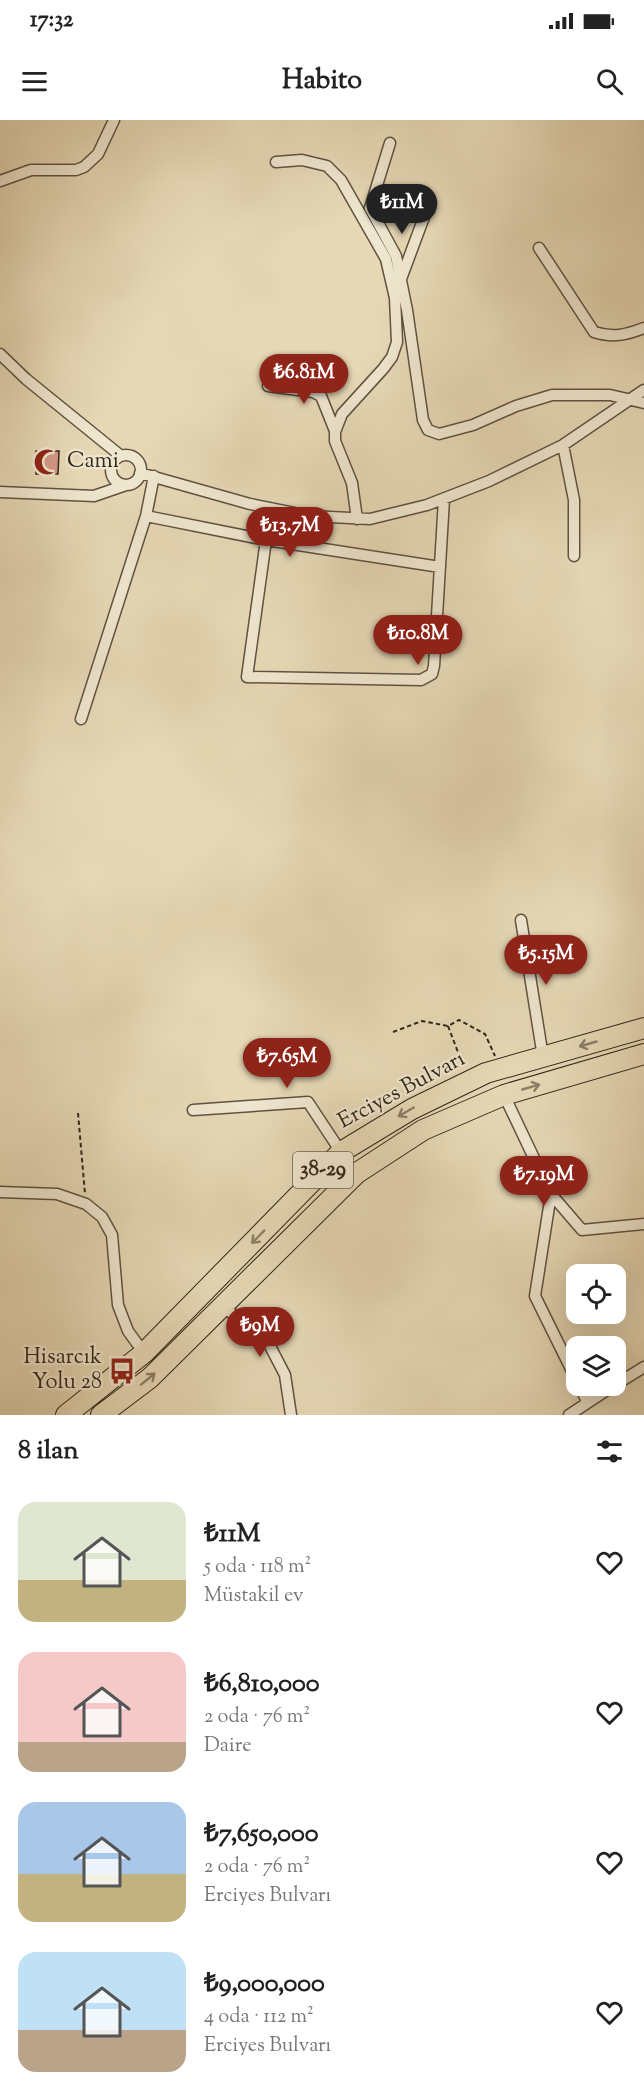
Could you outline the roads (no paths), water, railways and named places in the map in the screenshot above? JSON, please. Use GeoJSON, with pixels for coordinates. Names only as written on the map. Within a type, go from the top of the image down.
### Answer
{"type":"FeatureCollection","features":[{"type":"Feature","properties":{"kind":"highway","name":"Erciyes Bulvarı"},"geometry":{"type":"LineString","coordinates":[[66,1415],[144,1353],[341,1152],[412,1109],[500,1068],[644,1028]]}},
{"type":"Feature","properties":{"kind":"highway","name":"Erciyes Bulvarı"},"geometry":{"type":"LineString","coordinates":[[112,1411],[150,1377],[357,1173],[423,1130],[504,1095],[644,1054]]}},
{"type":"Feature","properties":{"kind":"street"},"geometry":{"type":"LineString","coordinates":[[0,181],[31,170],[76,171],[84,167],[98,154],[114,120]]}},
{"type":"Feature","properties":{"kind":"street"},"geometry":{"type":"LineString","coordinates":[[390,143],[370,208],[396,256],[409,322],[423,420],[428,430],[439,434],[473,425],[516,406],[552,395],[610,394],[644,403]]}},
{"type":"Feature","properties":{"kind":"street"},"geometry":{"type":"LineString","coordinates":[[276,162],[302,160],[327,166],[341,180],[386,259],[394,298],[397,342],[392,357],[383,369],[342,414],[335,432],[335,441],[352,483],[357,519]]}},
{"type":"Feature","properties":{"kind":"street"},"geometry":{"type":"LineString","coordinates":[[401,279],[430,201]]}},
{"type":"Feature","properties":{"kind":"street"},"geometry":{"type":"LineString","coordinates":[[539,248],[594,332],[607,336],[622,336],[644,328]]}},
{"type":"Feature","properties":{"kind":"street"},"geometry":{"type":"LineString","coordinates":[[0,354],[26,379],[120,456],[135,459],[140,468],[135,482],[94,496],[0,492]]}},
{"type":"Feature","properties":{"kind":"street"},"geometry":{"type":"LineString","coordinates":[[268,386],[313,392],[321,396],[335,432]]}},
{"type":"Feature","properties":{"kind":"street"},"geometry":{"type":"LineString","coordinates":[[140,473],[250,504],[310,516],[370,519],[427,505],[489,481],[563,445],[644,390]]}},
{"type":"Feature","properties":{"kind":"street"},"geometry":{"type":"LineString","coordinates":[[563,445],[574,500],[574,556]]}},
{"type":"Feature","properties":{"kind":"street"},"geometry":{"type":"LineString","coordinates":[[120,456],[113,463],[111,473],[116,482],[126,485]]}},
{"type":"Feature","properties":{"kind":"street"},"geometry":{"type":"LineString","coordinates":[[81,719],[146,516],[154,476]]}},
{"type":"Feature","properties":{"kind":"street"},"geometry":{"type":"LineString","coordinates":[[266,540],[247,677],[425,679],[432,674],[434,666],[444,499]]}},
{"type":"Feature","properties":{"kind":"street"},"geometry":{"type":"LineString","coordinates":[[146,516],[266,540],[440,567]]}},
{"type":"Feature","properties":{"kind":"street"},"geometry":{"type":"LineString","coordinates":[[521,920],[543,1057]]}},
{"type":"Feature","properties":{"kind":"street"},"geometry":{"type":"LineString","coordinates":[[504,1095],[551,1194],[582,1230],[644,1224]]}},
{"type":"Feature","properties":{"kind":"street"},"geometry":{"type":"LineString","coordinates":[[194,1110],[308,1101],[341,1152]]}},
{"type":"Feature","properties":{"kind":"street"},"geometry":{"type":"LineString","coordinates":[[0,1192],[57,1194],[86,1204],[102,1217],[112,1235],[118,1305],[128,1331],[144,1353]]}},
{"type":"Feature","properties":{"kind":"street"},"geometry":{"type":"LineString","coordinates":[[551,1194],[535,1296],[566,1359]]}},
{"type":"Feature","properties":{"kind":"street"},"geometry":{"type":"LineString","coordinates":[[223,1306],[270,1346],[285,1375],[291,1415]]}},
{"type":"Feature","properties":{"kind":"street"},"geometry":{"type":"LineString","coordinates":[[626,1378],[644,1368]]}},
{"type":"Feature","properties":{"kind":"street"},"geometry":{"type":"LineString","coordinates":[[584,1396],[587,1401]]}},
{"type":"Feature","properties":{"kind":"street"},"geometry":{"type":"LineString","coordinates":[[568,1415],[595,1396]]}},
{"type":"Feature","properties":{"kind":"place","name":"Cami"},"geometry":{"type":"Point","coordinates":[47,462]}},
{"type":"Feature","properties":{"kind":"place","name":"Hisarcık Yolu 28"},"geometry":{"type":"Point","coordinates":[122,1371]}}]}
